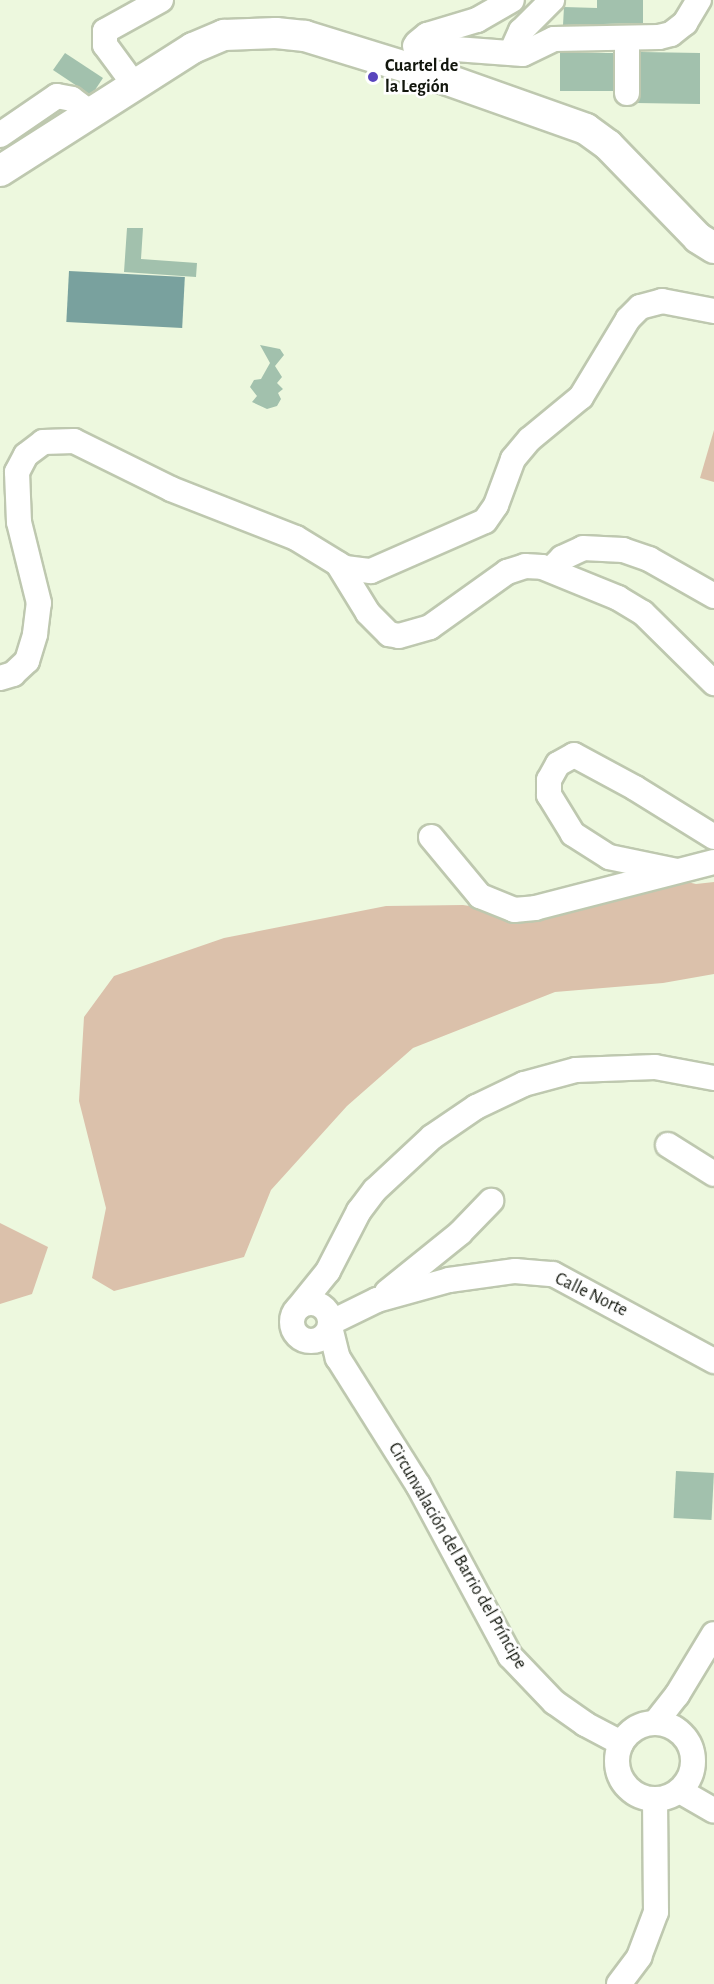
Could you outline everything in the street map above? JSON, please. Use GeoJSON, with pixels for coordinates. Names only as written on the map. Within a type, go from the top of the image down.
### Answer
{"type":"FeatureCollection","features":[{"type":"Feature","properties":{"kind":"main road"},"geometry":{"type":"LineString","coordinates":[[0,171],[133,83],[193,48],[224,34],[249,32],[305,36],[413,58],[562,117],[586,129],[608,145],[681,223],[714,248]]}},
{"type":"Feature","properties":{"kind":"street"},"geometry":{"type":"LineString","coordinates":[[133,83],[105,45],[105,31],[161,0]]}},
{"type":"Feature","properties":{"kind":"street"},"geometry":{"type":"LineString","coordinates":[[512,0],[477,20],[424,36],[413,58],[529,53],[554,39],[627,38],[671,34],[685,23],[699,0]]}},
{"type":"Feature","properties":{"kind":"street"},"geometry":{"type":"LineString","coordinates":[[511,53],[526,25],[552,0]]}},
{"type":"Feature","properties":{"kind":"street"},"geometry":{"type":"LineString","coordinates":[[627,38],[627,93]]}},
{"type":"Feature","properties":{"kind":"street"},"geometry":{"type":"LineString","coordinates":[[0,135],[57,96],[72,99],[89,112]]}},
{"type":"Feature","properties":{"kind":"street"},"geometry":{"type":"LineString","coordinates":[[0,678],[13,674],[27,661],[35,634],[39,603],[19,522],[17,472],[26,454],[43,442],[74,441],[171,489],[296,537],[353,571],[371,571],[477,527],[492,513],[513,459],[530,439],[581,397],[633,313],[647,304],[662,301],[714,311]]}},
{"type":"Feature","properties":{"kind":"street"},"geometry":{"type":"LineString","coordinates":[[551,569],[562,558],[583,548],[623,550],[649,559],[714,596]]}},
{"type":"Feature","properties":{"kind":"street"},"geometry":{"type":"LineString","coordinates":[[338,564],[368,613],[389,634],[399,636],[430,627],[516,568],[534,566],[551,569],[643,612],[714,683]]}},
{"type":"Feature","properties":{"kind":"street"},"geometry":{"type":"LineString","coordinates":[[677,871],[609,856],[573,834],[549,795],[549,780],[558,764],[574,755],[635,788],[714,837]]}},
{"type":"Feature","properties":{"kind":"street"},"geometry":{"type":"LineString","coordinates":[[431,837],[480,896],[514,910],[714,862]]}},
{"type":"Feature","properties":{"kind":"street"},"geometry":{"type":"LineString","coordinates":[[299,1307],[328,1271],[359,1211],[393,1171],[439,1131],[500,1095],[550,1076],[603,1067],[655,1067],[714,1078]]}},
{"type":"Feature","properties":{"kind":"street"},"geometry":{"type":"LineString","coordinates":[[668,1145],[714,1174]]}},
{"type":"Feature","properties":{"kind":"street"},"geometry":{"type":"LineString","coordinates":[[325,1325],[377,1300],[460,1233],[491,1201]]}},
{"type":"Feature","properties":{"kind":"street"},"geometry":{"type":"LineString","coordinates":[[325,1325],[328,1271]]}},
{"type":"Feature","properties":{"kind":"street","name":"Calle Norte"},"geometry":{"type":"LineString","coordinates":[[377,1300],[486,1274],[553,1274],[714,1361]]}},
{"type":"Feature","properties":{"kind":"street"},"geometry":{"type":"LineString","coordinates":[[299,1307],[314,1303],[325,1325]]}},
{"type":"Feature","properties":{"kind":"street","name":"Circunvalación del Barrio del Príncipe"},"geometry":{"type":"LineString","coordinates":[[299,1307],[293,1319],[295,1332],[325,1325],[344,1367],[418,1485],[519,1667],[572,1715],[621,1743]]}},
{"type":"Feature","properties":{"kind":"street"},"geometry":{"type":"LineString","coordinates":[[655,1723],[680,1732],[693,1754],[689,1781],[680,1791],[655,1800],[642,1797],[622,1781],[617,1768],[621,1743],[636,1729],[655,1723],[701,1660],[714,1634]]}},
{"type":"Feature","properties":{"kind":"street"},"geometry":{"type":"LineString","coordinates":[[680,1791],[714,1810]]}},
{"type":"Feature","properties":{"kind":"street"},"geometry":{"type":"LineString","coordinates":[[619,1984],[639,1957],[656,1912],[655,1800]]}},
{"type":"Feature","properties":{"kind":"shaded area"},"geometry":{"type":"Polygon","coordinates":[[[714,430],[714,482],[700,478],[714,430]]]}},
{"type":"Feature","properties":{"kind":"shaded area"},"geometry":{"type":"Polygon","coordinates":[[[670,878],[696,884],[714,882],[714,974],[663,983],[555,992],[413,1048],[347,1106],[271,1190],[244,1257],[114,1291],[92,1278],[106,1208],[79,1101],[84,1017],[114,976],[224,938],[386,906],[463,905],[503,911],[670,878]]]}},
{"type":"Feature","properties":{"kind":"shaded area"},"geometry":{"type":"Polygon","coordinates":[[[0,1223],[48,1247],[32,1294],[0,1304],[0,1223]]]}},
{"type":"Feature","properties":{"kind":"water"},"geometry":{"type":"Polygon","coordinates":[[[69,271],[185,277],[182,328],[66,322],[69,271]]]}},
{"type":"Feature","properties":{"kind":"building"},"geometry":{"type":"Polygon","coordinates":[[[597,0],[643,0],[643,23],[563,25],[564,7],[597,8],[597,0]]]}},
{"type":"Feature","properties":{"kind":"building"},"geometry":{"type":"Polygon","coordinates":[[[641,52],[700,53],[700,104],[636,103],[641,93],[641,52]]]}},
{"type":"Feature","properties":{"kind":"building"},"geometry":{"type":"Polygon","coordinates":[[[65,53],[103,78],[95,90],[89,94],[53,70],[65,53]]]}},
{"type":"Feature","properties":{"kind":"building"},"geometry":{"type":"Polygon","coordinates":[[[560,53],[613,53],[613,91],[560,91],[560,53]]]}},
{"type":"Feature","properties":{"kind":"building"},"geometry":{"type":"Polygon","coordinates":[[[127,228],[143,228],[141,259],[197,263],[196,277],[124,272],[127,228]]]}},
{"type":"Feature","properties":{"kind":"building"},"geometry":{"type":"Polygon","coordinates":[[[260,345],[280,349],[284,355],[275,366],[282,377],[277,383],[283,389],[278,393],[281,399],[277,406],[267,409],[252,402],[257,396],[250,387],[254,380],[261,379],[270,363],[260,345]]]}},
{"type":"Feature","properties":{"kind":"building"},"geometry":{"type":"Polygon","coordinates":[[[676,1471],[714,1473],[711,1520],[674,1518],[676,1471]]]}},
{"type":"Feature","properties":{"kind":"place","name":"Cuartel de la Legión"},"geometry":{"type":"Point","coordinates":[373,77]}}]}
